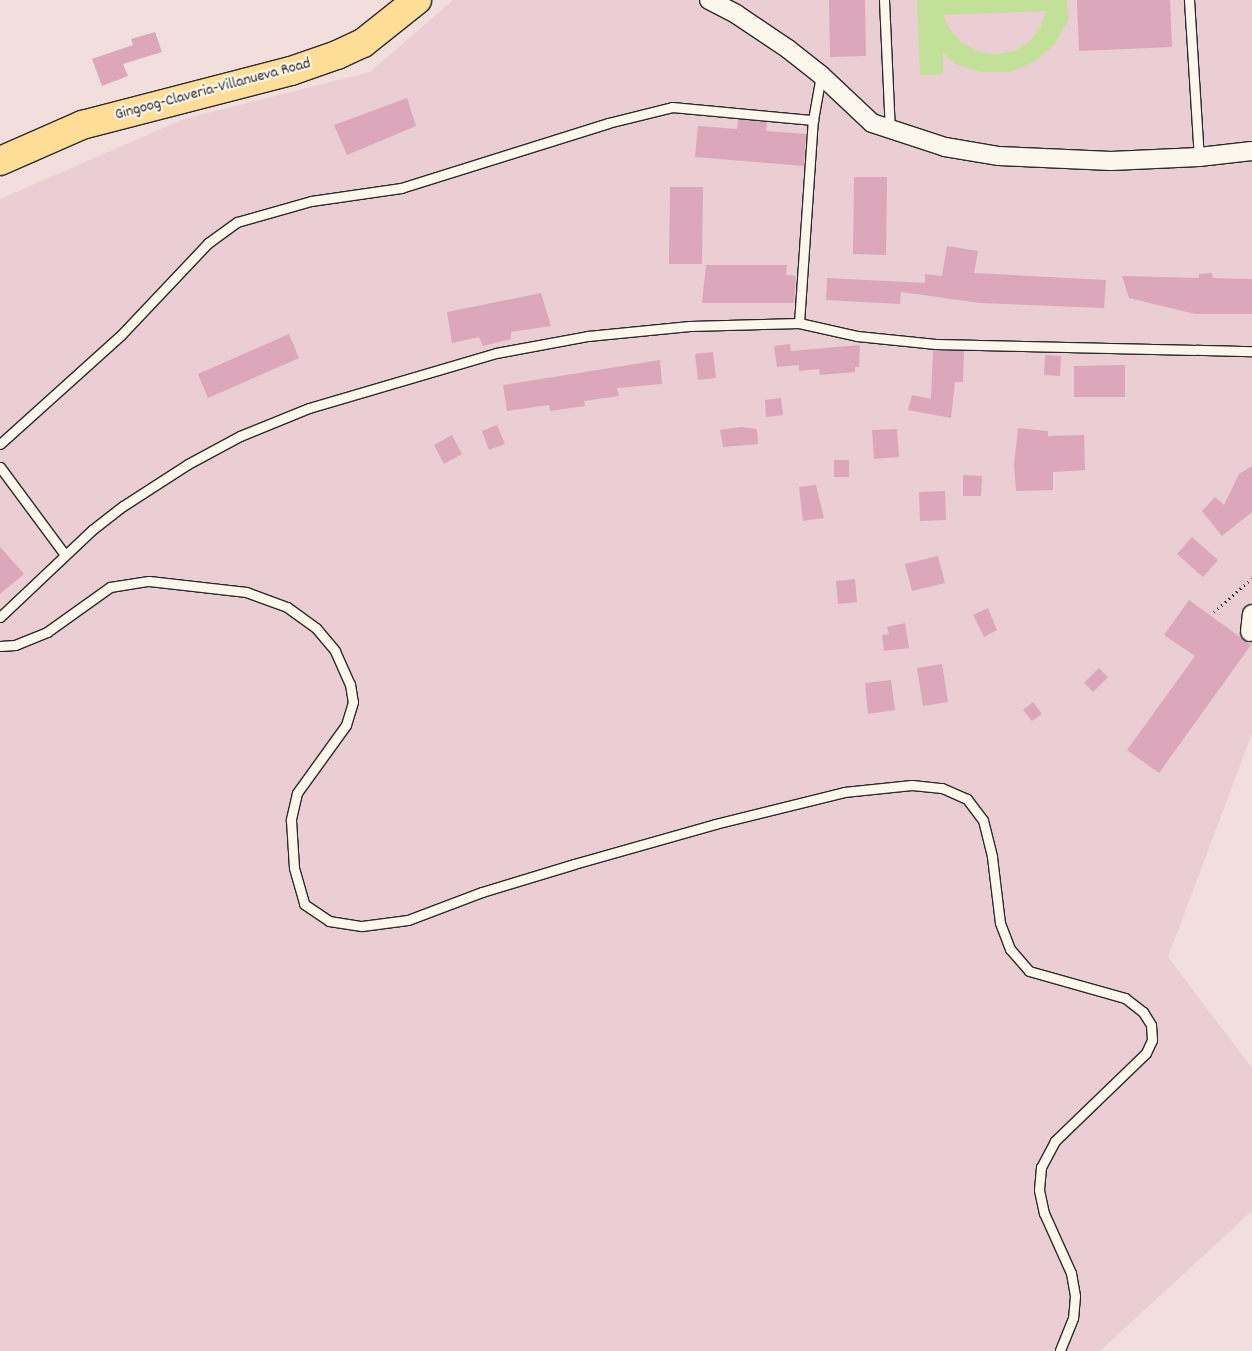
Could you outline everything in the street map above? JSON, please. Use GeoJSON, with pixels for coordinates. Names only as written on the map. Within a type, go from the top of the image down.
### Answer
{"type":"FeatureCollection","features":[{"type":"Feature","properties":{"kind":"main road","name":"Gingoog-Claveria-Villanueva Road"},"geometry":{"type":"LineString","coordinates":[[0,161],[82,125],[292,71],[336,55],[363,43],[417,0]]}},
{"type":"Feature","properties":{"kind":"street"},"geometry":{"type":"LineString","coordinates":[[708,0],[736,14],[821,75],[858,112],[890,131],[945,148],[999,156],[1111,161],[1199,157],[1252,151]]}},
{"type":"Feature","properties":{"kind":"street"},"geometry":{"type":"LineString","coordinates":[[1250,632],[1252,614]]}},
{"type":"Feature","properties":{"kind":"lane"},"geometry":{"type":"LineString","coordinates":[[884,0],[890,131]]}},
{"type":"Feature","properties":{"kind":"lane"},"geometry":{"type":"LineString","coordinates":[[1189,0],[1199,157]]}},
{"type":"Feature","properties":{"kind":"lane"},"geometry":{"type":"LineString","coordinates":[[799,323],[813,120],[821,75]]}},
{"type":"Feature","properties":{"kind":"lane"},"geometry":{"type":"LineString","coordinates":[[0,444],[121,335],[208,243],[237,222],[312,201],[401,188],[608,123],[672,107],[813,120]]}},
{"type":"Feature","properties":{"kind":"lane"},"geometry":{"type":"LineString","coordinates":[[0,617],[65,555],[124,506],[188,464],[271,421],[370,388],[496,353],[588,336],[690,326],[799,323],[857,336],[936,344],[1252,351]]}},
{"type":"Feature","properties":{"kind":"lane"},"geometry":{"type":"LineString","coordinates":[[0,467],[65,555]]}},
{"type":"Feature","properties":{"kind":"lane"},"geometry":{"type":"LineString","coordinates":[[0,646],[22,643],[47,632],[110,586],[127,582],[148,581],[246,592],[286,607],[316,628],[335,651],[350,684],[353,702],[346,725],[297,793],[291,820],[294,868],[304,904],[329,921],[362,926],[408,920],[482,892],[574,864],[715,824],[844,792],[912,785],[942,788],[967,799],[983,820],[992,857],[1000,923],[1010,949],[1029,971],[1125,998],[1142,1012],[1151,1025],[1152,1040],[1146,1053],[1055,1141],[1041,1167],[1039,1190],[1044,1213],[1071,1273],[1075,1296],[1073,1318],[1060,1351]]}},
{"type":"Feature","properties":{"kind":"path"},"geometry":{"type":"LineString","coordinates":[[1214,612],[1252,578]]}},
{"type":"Feature","properties":{"kind":"shaded area"},"geometry":{"type":"Polygon","coordinates":[[[453,0],[1252,0],[1252,734],[1168,957],[1252,1068],[1252,1211],[1100,1351],[0,1351],[0,199],[184,119],[370,72],[453,0]]]}},
{"type":"Feature","properties":{"kind":"green space"},"geometry":{"type":"Polygon","coordinates":[[[917,0],[1067,0],[1068,21],[1054,45],[1034,62],[1009,72],[981,72],[956,64],[943,53],[943,74],[920,75],[917,0]],[[1046,11],[943,15],[951,31],[963,44],[979,52],[996,54],[1014,51],[1029,42],[1040,28],[1046,11]]]}},
{"type":"Feature","properties":{"kind":"building"},"geometry":{"type":"Polygon","coordinates":[[[829,0],[865,0],[866,56],[830,57],[829,0]]]}},
{"type":"Feature","properties":{"kind":"building"},"geometry":{"type":"Polygon","coordinates":[[[1077,0],[1170,0],[1172,47],[1079,51],[1077,0]]]}},
{"type":"Feature","properties":{"kind":"building"},"geometry":{"type":"Polygon","coordinates":[[[155,32],[162,52],[123,64],[128,76],[102,86],[92,59],[133,45],[131,39],[155,32]]]}},
{"type":"Feature","properties":{"kind":"building"},"geometry":{"type":"Polygon","coordinates":[[[407,98],[416,126],[347,155],[334,125],[407,98]]]}},
{"type":"Feature","properties":{"kind":"building"},"geometry":{"type":"Polygon","coordinates":[[[738,119],[767,122],[766,131],[806,134],[804,166],[695,157],[698,126],[737,129],[738,119]]]}},
{"type":"Feature","properties":{"kind":"building"},"geometry":{"type":"Polygon","coordinates":[[[854,177],[887,177],[886,255],[853,254],[854,177]]]}},
{"type":"Feature","properties":{"kind":"building"},"geometry":{"type":"Polygon","coordinates":[[[670,187],[703,187],[702,264],[669,264],[670,187]]]}},
{"type":"Feature","properties":{"kind":"building"},"geometry":{"type":"Polygon","coordinates":[[[947,246],[978,251],[974,273],[1106,280],[1104,308],[980,303],[901,292],[900,304],[826,300],[827,278],[925,283],[925,274],[942,276],[947,246]]]}},
{"type":"Feature","properties":{"kind":"building"},"geometry":{"type":"Polygon","coordinates":[[[706,265],[787,265],[786,275],[796,276],[794,303],[702,303],[706,265]]]}},
{"type":"Feature","properties":{"kind":"building"},"geometry":{"type":"Polygon","coordinates":[[[1212,273],[1213,278],[1252,279],[1252,314],[1195,314],[1129,298],[1122,276],[1199,278],[1199,274],[1212,273]]]}},
{"type":"Feature","properties":{"kind":"building"},"geometry":{"type":"Polygon","coordinates":[[[541,293],[551,326],[511,332],[511,339],[483,346],[479,337],[452,343],[447,312],[541,293]]]}},
{"type":"Feature","properties":{"kind":"building"},"geometry":{"type":"Polygon","coordinates":[[[289,334],[299,358],[208,398],[198,374],[289,334]]]}},
{"type":"Feature","properties":{"kind":"building"},"geometry":{"type":"Polygon","coordinates":[[[790,344],[791,351],[860,345],[859,367],[855,367],[855,372],[820,375],[819,369],[799,371],[799,365],[777,367],[774,346],[790,344]]]}},
{"type":"Feature","properties":{"kind":"building"},"geometry":{"type":"Polygon","coordinates":[[[933,350],[964,351],[963,382],[955,382],[951,418],[908,410],[912,395],[931,399],[933,350]]]}},
{"type":"Feature","properties":{"kind":"building"},"geometry":{"type":"Polygon","coordinates":[[[713,352],[716,378],[698,380],[695,354],[713,352]]]}},
{"type":"Feature","properties":{"kind":"building"},"geometry":{"type":"Polygon","coordinates":[[[1045,355],[1061,356],[1060,376],[1044,375],[1045,355]]]}},
{"type":"Feature","properties":{"kind":"building"},"geometry":{"type":"Polygon","coordinates":[[[660,360],[662,384],[617,388],[619,396],[584,401],[585,406],[550,411],[549,405],[507,411],[503,385],[660,360]]]}},
{"type":"Feature","properties":{"kind":"building"},"geometry":{"type":"Polygon","coordinates":[[[1125,365],[1125,397],[1074,397],[1074,366],[1125,365]]]}},
{"type":"Feature","properties":{"kind":"building"},"geometry":{"type":"Polygon","coordinates":[[[781,398],[783,415],[766,417],[765,400],[781,398]]]}},
{"type":"Feature","properties":{"kind":"building"},"geometry":{"type":"Polygon","coordinates":[[[497,425],[505,444],[489,450],[482,431],[497,425]]]}},
{"type":"Feature","properties":{"kind":"building"},"geometry":{"type":"Polygon","coordinates":[[[741,427],[757,429],[758,444],[723,447],[720,430],[741,427]]]}},
{"type":"Feature","properties":{"kind":"building"},"geometry":{"type":"Polygon","coordinates":[[[1018,428],[1048,431],[1048,436],[1084,435],[1085,470],[1053,472],[1053,490],[1016,491],[1014,465],[1018,428]]]}},
{"type":"Feature","properties":{"kind":"building"},"geometry":{"type":"Polygon","coordinates":[[[897,429],[899,457],[874,459],[872,430],[897,429]]]}},
{"type":"Feature","properties":{"kind":"building"},"geometry":{"type":"Polygon","coordinates":[[[452,435],[462,454],[444,464],[434,445],[452,435]]]}},
{"type":"Feature","properties":{"kind":"building"},"geometry":{"type":"Polygon","coordinates":[[[834,460],[849,460],[849,477],[834,477],[834,460]]]}},
{"type":"Feature","properties":{"kind":"building"},"geometry":{"type":"Polygon","coordinates":[[[1252,466],[1252,512],[1222,536],[1202,511],[1215,497],[1224,505],[1239,474],[1252,466]]]}},
{"type":"Feature","properties":{"kind":"building"},"geometry":{"type":"Polygon","coordinates":[[[963,475],[982,476],[981,496],[963,496],[963,475]]]}},
{"type":"Feature","properties":{"kind":"building"},"geometry":{"type":"Polygon","coordinates":[[[816,485],[824,518],[803,521],[799,487],[816,485]]]}},
{"type":"Feature","properties":{"kind":"building"},"geometry":{"type":"Polygon","coordinates":[[[945,491],[946,520],[920,521],[919,492],[945,491]]]}},
{"type":"Feature","properties":{"kind":"building"},"geometry":{"type":"Polygon","coordinates":[[[1192,537],[1218,560],[1203,577],[1177,554],[1192,537]]]}},
{"type":"Feature","properties":{"kind":"building"},"geometry":{"type":"Polygon","coordinates":[[[0,547],[24,574],[0,594],[0,547]]]}},
{"type":"Feature","properties":{"kind":"building"},"geometry":{"type":"Polygon","coordinates":[[[938,556],[945,583],[912,591],[905,564],[938,556]]]}},
{"type":"Feature","properties":{"kind":"building"},"geometry":{"type":"Polygon","coordinates":[[[855,579],[857,602],[838,604],[836,581],[855,579]]]}},
{"type":"Feature","properties":{"kind":"building"},"geometry":{"type":"Polygon","coordinates":[[[1189,600],[1251,645],[1159,773],[1127,750],[1195,656],[1164,635],[1189,600]]]}},
{"type":"Feature","properties":{"kind":"building"},"geometry":{"type":"Polygon","coordinates":[[[988,608],[997,630],[984,637],[973,615],[988,608]]]}},
{"type":"Feature","properties":{"kind":"building"},"geometry":{"type":"Polygon","coordinates":[[[905,623],[909,648],[884,651],[882,635],[889,634],[887,627],[905,623]]]}},
{"type":"Feature","properties":{"kind":"building"},"geometry":{"type":"Polygon","coordinates":[[[942,664],[948,702],[923,706],[917,668],[942,664]]]}},
{"type":"Feature","properties":{"kind":"building"},"geometry":{"type":"Polygon","coordinates":[[[1099,668],[1108,677],[1093,692],[1084,683],[1099,668]]]}},
{"type":"Feature","properties":{"kind":"building"},"geometry":{"type":"Polygon","coordinates":[[[891,680],[895,710],[868,714],[865,683],[891,680]]]}},
{"type":"Feature","properties":{"kind":"building"},"geometry":{"type":"Polygon","coordinates":[[[1033,702],[1042,714],[1032,721],[1023,710],[1033,702]]]}}]}
